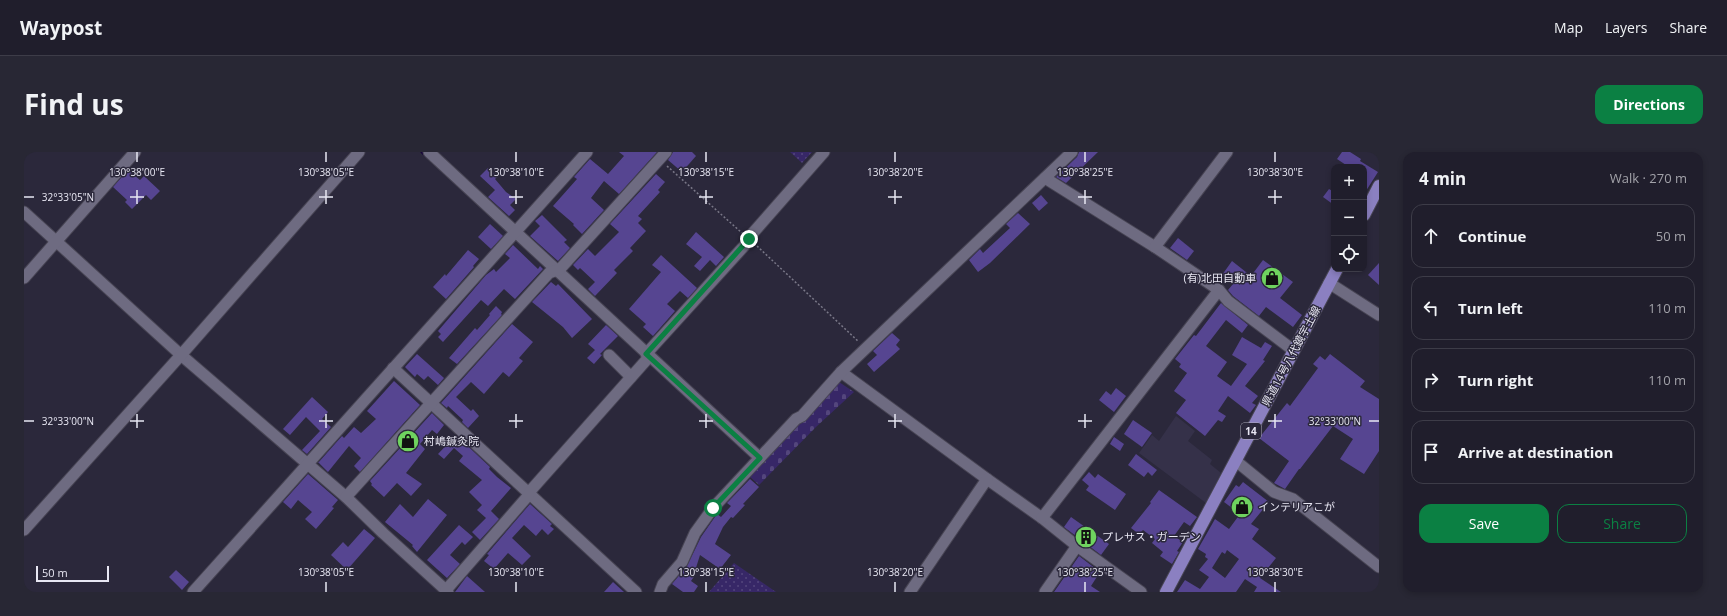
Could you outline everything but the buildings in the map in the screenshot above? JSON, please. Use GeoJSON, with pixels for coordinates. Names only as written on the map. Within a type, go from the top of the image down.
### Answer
{"type":"FeatureCollection","features":[{"type":"Feature","properties":{"kind":"main road"},"geometry":{"type":"LineString","coordinates":[[1367,210],[1379,186]]}},
{"type":"Feature","properties":{"kind":"main road","name":"県道14号八代鏡宇土線"},"geometry":{"type":"LineString","coordinates":[[1166,592],[1335,272]]}},
{"type":"Feature","properties":{"kind":"street"},"geometry":{"type":"LineString","coordinates":[[24,278],[136,152]]}},
{"type":"Feature","properties":{"kind":"street"},"geometry":{"type":"LineString","coordinates":[[24,530],[181,355],[359,152]]}},
{"type":"Feature","properties":{"kind":"street"},"geometry":{"type":"LineString","coordinates":[[429,152],[552,264],[556,271],[760,458]]}},
{"type":"Feature","properties":{"kind":"street"},"geometry":{"type":"LineString","coordinates":[[193,592],[587,152]]}},
{"type":"Feature","properties":{"kind":"street"},"geometry":{"type":"LineString","coordinates":[[24,212],[181,355],[346,497],[447,591],[530,492],[824,152]]}},
{"type":"Feature","properties":{"kind":"street"},"geometry":{"type":"LineString","coordinates":[[660,592],[663,584],[682,562],[695,533],[704,520],[760,458],[841,372],[1072,152]]}},
{"type":"Feature","properties":{"kind":"street"},"geometry":{"type":"LineString","coordinates":[[1155,247],[1227,152]]}},
{"type":"Feature","properties":{"kind":"street"},"geometry":{"type":"LineString","coordinates":[[346,497],[549,273],[560,269],[663,155]]}},
{"type":"Feature","properties":{"kind":"street"},"geometry":{"type":"LineString","coordinates":[[1045,178],[1155,247],[1218,290],[1228,301],[1293,350]]}},
{"type":"Feature","properties":{"kind":"street"},"geometry":{"type":"LineString","coordinates":[[1329,283],[1379,315]]}},
{"type":"Feature","properties":{"kind":"street"},"geometry":{"type":"LineString","coordinates":[[1042,518],[1218,290]]}},
{"type":"Feature","properties":{"kind":"street"},"geometry":{"type":"LineString","coordinates":[[609,355],[631,377]]}},
{"type":"Feature","properties":{"kind":"street"},"geometry":{"type":"LineString","coordinates":[[393,368],[530,492],[636,592]]}},
{"type":"Feature","properties":{"kind":"street"},"geometry":{"type":"LineString","coordinates":[[841,372],[1141,592]]}},
{"type":"Feature","properties":{"kind":"street"},"geometry":{"type":"LineString","coordinates":[[1236,461],[1274,492],[1293,499],[1379,567]]}},
{"type":"Feature","properties":{"kind":"street"},"geometry":{"type":"LineString","coordinates":[[910,592],[987,479]]}},
{"type":"Feature","properties":{"kind":"street"},"geometry":{"type":"LineString","coordinates":[[1044,592],[1077,546]]}},
{"type":"Feature","properties":{"kind":"path"},"geometry":{"type":"LineString","coordinates":[[663,155],[749,239],[866,348]]}},
{"type":"Feature","properties":{"kind":"shaded area"},"geometry":{"type":"Polygon","coordinates":[[[1176,416],[1195,431],[1188,441],[1212,460],[1210,464],[1221,473],[1206,503],[1139,453],[1152,435],[1159,441],[1176,416]]]}},
{"type":"Feature","properties":{"kind":"green space"},"geometry":{"type":"Polygon","coordinates":[[[790,152],[812,152],[802,163],[790,152]]]}},
{"type":"Feature","properties":{"kind":"green space"},"geometry":{"type":"Polygon","coordinates":[[[839,382],[854,392],[816,427],[759,485],[749,476],[839,382]]]}},
{"type":"Feature","properties":{"kind":"green space"},"geometry":{"type":"Polygon","coordinates":[[[734,563],[776,592],[709,592],[734,563]]]}},
{"type":"Feature","properties":{"kind":"waterway"},"geometry":{"type":"LineString","coordinates":[[422,152],[426,156]]}},
{"type":"Feature","properties":{"kind":"place","name":"(有)北田自動車"},"geometry":{"type":"Point","coordinates":[1272,278]}},
{"type":"Feature","properties":{"kind":"place","name":"村嶋鍼灸院"},"geometry":{"type":"Point","coordinates":[408,441]}},
{"type":"Feature","properties":{"kind":"place","name":"インテリアこが"},"geometry":{"type":"Point","coordinates":[1242,507]}},
{"type":"Feature","properties":{"kind":"place","name":"プレサス・ガーデン"},"geometry":{"type":"Point","coordinates":[1086,537]}},
{"type":"Feature","properties":{"kind":"route"},"geometry":{"type":"LineString","coordinates":[[713,508],[760,458],[646,354],[749,239]]}}]}
